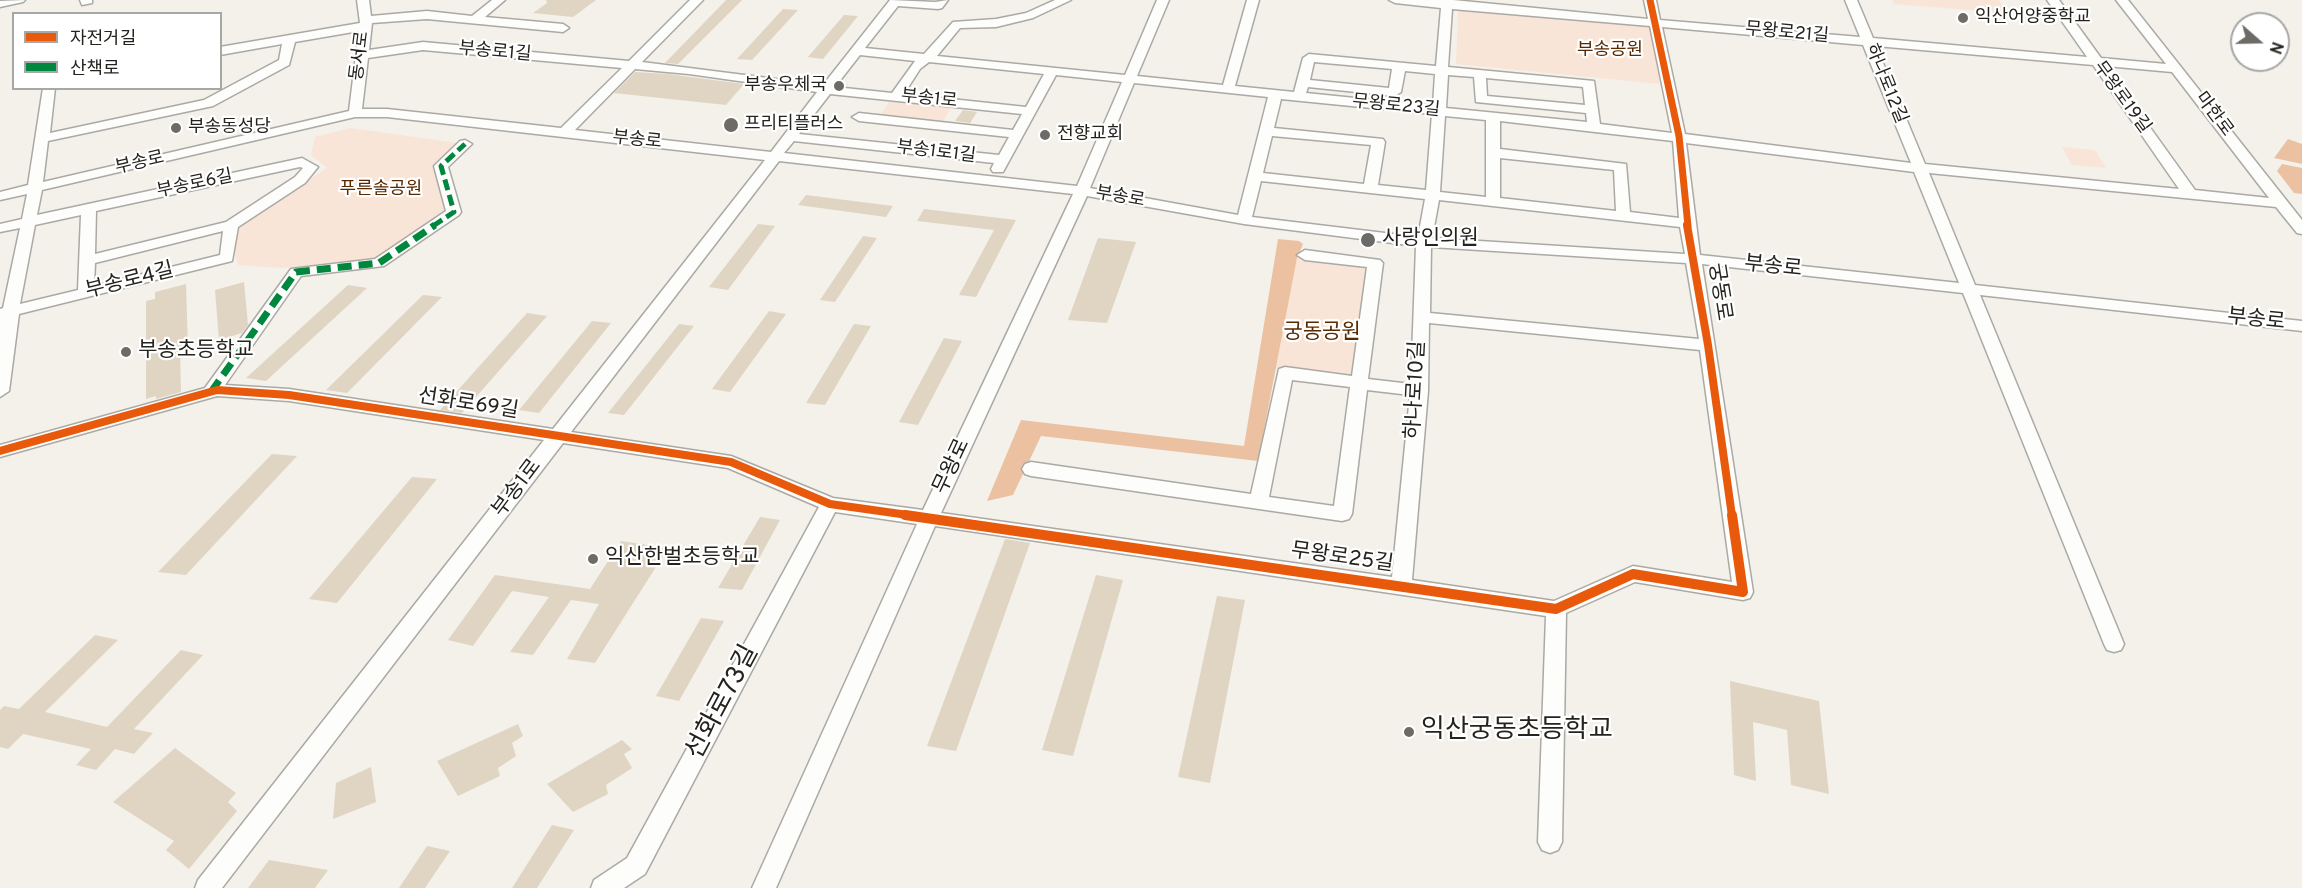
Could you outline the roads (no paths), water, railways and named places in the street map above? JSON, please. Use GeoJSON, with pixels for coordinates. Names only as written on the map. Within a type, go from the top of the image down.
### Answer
{"type":"FeatureCollection","features":[{"type":"Feature","properties":{"kind":"street"},"geometry":{"type":"LineString","coordinates":[[0,4],[19,0]]}},
{"type":"Feature","properties":{"kind":"street","name":"동서로"},"geometry":{"type":"LineString","coordinates":[[355,113],[365,23],[363,0]]}},
{"type":"Feature","properties":{"kind":"street"},"geometry":{"type":"LineString","coordinates":[[476,18],[500,0]]}},
{"type":"Feature","properties":{"kind":"street"},"geometry":{"type":"LineString","coordinates":[[564,133],[697,0]]}},
{"type":"Feature","properties":{"kind":"street"},"geometry":{"type":"LineString","coordinates":[[895,1],[938,6],[942,0]]}},
{"type":"Feature","properties":{"kind":"street"},"geometry":{"type":"LineString","coordinates":[[896,97],[915,67],[957,25],[996,23],[1029,16],[1065,0]]}},
{"type":"Feature","properties":{"kind":"street","name":"무왕로"},"geometry":{"type":"LineString","coordinates":[[764,888],[928,520],[1082,191],[1162,0]]}},
{"type":"Feature","properties":{"kind":"street"},"geometry":{"type":"LineString","coordinates":[[1228,90],[1253,0]]}},
{"type":"Feature","properties":{"kind":"street","name":"무왕로21길"},"geometry":{"type":"LineString","coordinates":[[1395,0],[1447,2],[2178,69]]}},
{"type":"Feature","properties":{"kind":"street","name":"궁동로"},"geometry":{"type":"LineString","coordinates":[[1556,609],[1633,574],[1743,592],[1708,345],[1687,223],[1679,136],[1650,0]]}},
{"type":"Feature","properties":{"kind":"street","name":"하나로12길"},"geometry":{"type":"LineString","coordinates":[[1851,0],[2114,644]]}},
{"type":"Feature","properties":{"kind":"street","name":"무왕로19길"},"geometry":{"type":"LineString","coordinates":[[2053,0],[2191,195]]}},
{"type":"Feature","properties":{"kind":"street","name":"마한로"},"geometry":{"type":"LineString","coordinates":[[2122,0],[2302,230]]}},
{"type":"Feature","properties":{"kind":"street","name":"부송1로"},"geometry":{"type":"LineString","coordinates":[[207,888],[895,1]]}},
{"type":"Feature","properties":{"kind":"street","name":"하나로10길"},"geometry":{"type":"LineString","coordinates":[[1401,586],[1419,391],[1424,243],[1433,194],[1447,2]]}},
{"type":"Feature","properties":{"kind":"street"},"geometry":{"type":"LineString","coordinates":[[222,51],[365,23],[427,15],[563,28]]}},
{"type":"Feature","properties":{"kind":"street"},"geometry":{"type":"LineString","coordinates":[[40,139],[208,103],[285,62],[289,39]]}},
{"type":"Feature","properties":{"kind":"street","name":"부송로1길"},"geometry":{"type":"LineString","coordinates":[[360,55],[423,46],[689,70],[828,90]]}},
{"type":"Feature","properties":{"kind":"street"},"geometry":{"type":"LineString","coordinates":[[857,51],[1129,79]]}},
{"type":"Feature","properties":{"kind":"street"},"geometry":{"type":"LineString","coordinates":[[1299,98],[1310,58],[1589,84],[1594,127]]}},
{"type":"Feature","properties":{"kind":"street"},"geometry":{"type":"LineString","coordinates":[[1304,83],[1395,92],[1399,67]]}},
{"type":"Feature","properties":{"kind":"street","name":"부송1로1길"},"geometry":{"type":"LineString","coordinates":[[791,137],[1002,160],[1052,71]]}},
{"type":"Feature","properties":{"kind":"street"},"geometry":{"type":"LineString","coordinates":[[1480,75],[1480,99],[1592,110]]}},
{"type":"Feature","properties":{"kind":"street","name":"무왕로23길"},"geometry":{"type":"LineString","coordinates":[[1129,79],[1679,136]]}},
{"type":"Feature","properties":{"kind":"street"},"geometry":{"type":"LineString","coordinates":[[0,391],[5,312],[35,189],[48,90]]}},
{"type":"Feature","properties":{"kind":"street","name":"부송1로"},"geometry":{"type":"LineString","coordinates":[[828,90],[1029,111]]}},
{"type":"Feature","properties":{"kind":"street"},"geometry":{"type":"LineString","coordinates":[[840,141],[876,94]]}},
{"type":"Feature","properties":{"kind":"street"},"geometry":{"type":"LineString","coordinates":[[1244,220],[1275,95]]}},
{"type":"Feature","properties":{"kind":"street","name":"부송로"},"geometry":{"type":"LineString","coordinates":[[0,196],[355,113],[387,113],[1082,191],[1244,220],[1424,243],[1694,259],[2302,326]]}},
{"type":"Feature","properties":{"kind":"street","name":"부송1로1길"},"geometry":{"type":"LineString","coordinates":[[859,117],[1017,134]]}},
{"type":"Feature","properties":{"kind":"street"},"geometry":{"type":"LineString","coordinates":[[1493,117],[1495,153],[1493,201]]}},
{"type":"Feature","properties":{"kind":"street","name":"무왕로23길"},"geometry":{"type":"LineString","coordinates":[[1267,131],[1378,142],[1370,188]]}},
{"type":"Feature","properties":{"kind":"street"},"geometry":{"type":"LineString","coordinates":[[1679,136],[1919,168],[2282,203]]}},
{"type":"Feature","properties":{"kind":"street"},"geometry":{"type":"LineString","coordinates":[[212,392],[296,272],[379,263],[454,212],[441,166],[465,144]]}},
{"type":"Feature","properties":{"kind":"street"},"geometry":{"type":"LineString","coordinates":[[1495,153],[1621,167],[1623,215]]}},
{"type":"Feature","properties":{"kind":"street"},"geometry":{"type":"LineString","coordinates":[[992,181],[1002,160]]}},
{"type":"Feature","properties":{"kind":"street","name":"부송로6길"},"geometry":{"type":"LineString","coordinates":[[0,228],[302,162]]}},
{"type":"Feature","properties":{"kind":"street","name":"부송로4길"},"geometry":{"type":"LineString","coordinates":[[89,260],[231,225],[300,180],[311,167],[302,162]]}},
{"type":"Feature","properties":{"kind":"street"},"geometry":{"type":"LineString","coordinates":[[1255,176],[1687,223]]}},
{"type":"Feature","properties":{"kind":"street"},"geometry":{"type":"LineString","coordinates":[[86,292],[89,260],[89,208]]}},
{"type":"Feature","properties":{"kind":"street","name":"부송로4길"},"geometry":{"type":"LineString","coordinates":[[5,312],[227,258],[231,225]]}},
{"type":"Feature","properties":{"kind":"street"},"geometry":{"type":"LineString","coordinates":[[1031,469],[1342,514],[1376,263],[1305,255]]}},
{"type":"Feature","properties":{"kind":"street"},"geometry":{"type":"LineString","coordinates":[[1420,317],[1708,345]]}},
{"type":"Feature","properties":{"kind":"street"},"geometry":{"type":"LineString","coordinates":[[1259,501],[1285,373],[1419,391]]}},
{"type":"Feature","properties":{"kind":"street","name":"선화로69길"},"geometry":{"type":"LineString","coordinates":[[0,451],[212,392],[290,395],[731,462],[830,504],[928,520]]}},
{"type":"Feature","properties":{"kind":"street","name":"선화로73길"},"geometry":{"type":"LineString","coordinates":[[603,888],[636,866],[830,504]]}},
{"type":"Feature","properties":{"kind":"street","name":"무왕로25길"},"geometry":{"type":"LineString","coordinates":[[928,520],[1556,609]]}},
{"type":"Feature","properties":{"kind":"street"},"geometry":{"type":"LineString","coordinates":[[1550,842],[1556,609]]}},
{"type":"Feature","properties":{"kind":"place","name":"익산어양중학교"},"geometry":{"type":"Point","coordinates":[1963,18]}},
{"type":"Feature","properties":{"kind":"place","name":"부송우체국"},"geometry":{"type":"Point","coordinates":[839,86]}},
{"type":"Feature","properties":{"kind":"place","name":"프리티플러스"},"geometry":{"type":"Point","coordinates":[731,125]}},
{"type":"Feature","properties":{"kind":"place","name":"부송동성당"},"geometry":{"type":"Point","coordinates":[176,128]}},
{"type":"Feature","properties":{"kind":"place","name":"전향교회"},"geometry":{"type":"Point","coordinates":[1045,135]}},
{"type":"Feature","properties":{"kind":"place","name":"사랑인의원"},"geometry":{"type":"Point","coordinates":[1368,240]}},
{"type":"Feature","properties":{"kind":"place","name":"부송초등학교"},"geometry":{"type":"Point","coordinates":[126,352]}},
{"type":"Feature","properties":{"kind":"place","name":"익산한벌초등학교"},"geometry":{"type":"Point","coordinates":[593,559]}},
{"type":"Feature","properties":{"kind":"place","name":"익산궁동초등학교"},"geometry":{"type":"Point","coordinates":[1409,732]}},
{"type":"Feature","properties":{"kind":"park label","name":"부송공원"},"geometry":{"type":"Point","coordinates":[1610,51]}},
{"type":"Feature","properties":{"kind":"park label","name":"푸른솔공원"},"geometry":{"type":"Point","coordinates":[381,190]}},
{"type":"Feature","properties":{"kind":"park label","name":"궁동공원"},"geometry":{"type":"Point","coordinates":[1322,334]}}]}
